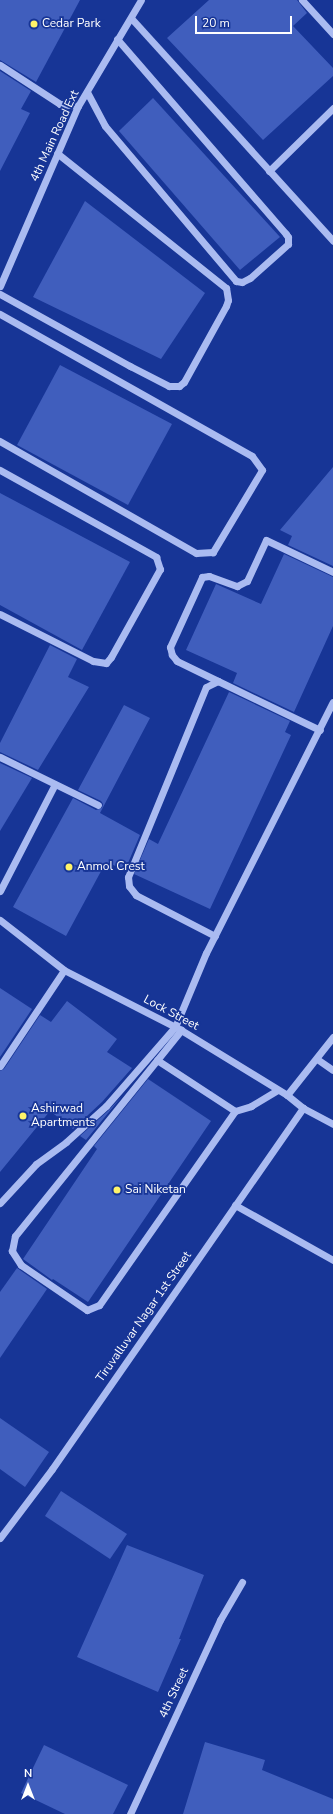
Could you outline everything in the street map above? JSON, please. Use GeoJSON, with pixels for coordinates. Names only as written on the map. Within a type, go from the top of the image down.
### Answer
{"type":"FeatureCollection","features":[{"type":"Feature","properties":{"kind":"street","name":"4th Main Road Ext"},"geometry":{"type":"LineString","coordinates":[[0,286],[78,106],[141,0]]}},
{"type":"Feature","properties":{"kind":"street"},"geometry":{"type":"LineString","coordinates":[[302,0],[333,34]]}},
{"type":"Feature","properties":{"kind":"street"},"geometry":{"type":"LineString","coordinates":[[131,18],[333,241]]}},
{"type":"Feature","properties":{"kind":"street"},"geometry":{"type":"LineString","coordinates":[[87,92],[105,126],[236,281],[242,282],[250,278],[288,244],[288,237],[286,234],[117,39]]}},
{"type":"Feature","properties":{"kind":"street"},"geometry":{"type":"LineString","coordinates":[[0,65],[60,104],[78,106]]}},
{"type":"Feature","properties":{"kind":"street"},"geometry":{"type":"LineString","coordinates":[[269,171],[333,108]]}},
{"type":"Feature","properties":{"kind":"street"},"geometry":{"type":"LineString","coordinates":[[0,294],[168,386],[179,386],[184,382],[226,306],[228,300],[226,288],[58,154]]}},
{"type":"Feature","properties":{"kind":"street"},"geometry":{"type":"LineString","coordinates":[[0,314],[252,456],[262,470],[212,552],[196,553],[0,441]]}},
{"type":"Feature","properties":{"kind":"street"},"geometry":{"type":"LineString","coordinates":[[0,470],[156,557],[160,569],[111,657],[106,663],[93,661],[0,614]]}},
{"type":"Feature","properties":{"kind":"street"},"geometry":{"type":"LineString","coordinates":[[320,730],[177,660],[172,655],[170,647],[202,577],[209,576],[237,586],[247,581],[266,540],[333,572]]}},
{"type":"Feature","properties":{"kind":"street"},"geometry":{"type":"LineString","coordinates":[[215,936],[136,895],[129,886],[128,877],[206,687],[218,681]]}},
{"type":"Feature","properties":{"kind":"street"},"geometry":{"type":"LineString","coordinates":[[278,1090],[251,1106],[235,1111],[99,1305],[87,1310],[21,1265],[12,1252],[15,1236],[157,1060],[178,1028],[215,936],[333,702]]}},
{"type":"Feature","properties":{"kind":"street"},"geometry":{"type":"LineString","coordinates":[[0,758],[98,805]]}},
{"type":"Feature","properties":{"kind":"street"},"geometry":{"type":"LineString","coordinates":[[0,890],[2,881],[55,784]]}},
{"type":"Feature","properties":{"kind":"street","name":"Lock Street"},"geometry":{"type":"LineString","coordinates":[[0,920],[64,970],[178,1028],[287,1095],[303,1108],[333,1124]]}},
{"type":"Feature","properties":{"kind":"street"},"geometry":{"type":"LineString","coordinates":[[0,1066],[64,970]]}},
{"type":"Feature","properties":{"kind":"street"},"geometry":{"type":"LineString","coordinates":[[0,1203],[36,1164],[66,1142],[106,1106],[178,1028]]}},
{"type":"Feature","properties":{"kind":"street"},"geometry":{"type":"LineString","coordinates":[[287,1095],[333,1037]]}},
{"type":"Feature","properties":{"kind":"street"},"geometry":{"type":"LineString","coordinates":[[317,1059],[333,1070]]}},
{"type":"Feature","properties":{"kind":"street"},"geometry":{"type":"LineString","coordinates":[[157,1060],[235,1111]]}},
{"type":"Feature","properties":{"kind":"street","name":"Tiruvalluvar Nagar 1st Street"},"geometry":{"type":"LineString","coordinates":[[0,1538],[52,1469],[303,1108]]}},
{"type":"Feature","properties":{"kind":"street"},"geometry":{"type":"LineString","coordinates":[[235,1205],[333,1260]]}},
{"type":"Feature","properties":{"kind":"street","name":"4th Street"},"geometry":{"type":"LineString","coordinates":[[130,1814],[220,1620],[242,1582]]}},
{"type":"Feature","properties":{"kind":"building","name":"Cedar Park"},"geometry":{"type":"Polygon","coordinates":[[[0,0],[80,0],[36,82],[0,60],[0,0]]]}},
{"type":"Feature","properties":{"kind":"building"},"geometry":{"type":"Polygon","coordinates":[[[209,0],[297,0],[307,13],[293,26],[333,68],[333,76],[263,140],[167,38],[209,0]]]}},
{"type":"Feature","properties":{"kind":"building"},"geometry":{"type":"Polygon","coordinates":[[[0,71],[31,91],[21,109],[30,113],[0,171],[0,71]]]}},
{"type":"Feature","properties":{"kind":"building"},"geometry":{"type":"Polygon","coordinates":[[[153,98],[280,237],[240,270],[119,131],[153,98]]]}},
{"type":"Feature","properties":{"kind":"building"},"geometry":{"type":"Polygon","coordinates":[[[85,201],[205,293],[161,359],[33,297],[85,201]]]}},
{"type":"Feature","properties":{"kind":"building"},"geometry":{"type":"Polygon","coordinates":[[[60,365],[172,424],[128,505],[17,445],[60,365]]]}},
{"type":"Feature","properties":{"kind":"building"},"geometry":{"type":"Polygon","coordinates":[[[333,467],[333,566],[288,545],[292,536],[280,530],[333,467]]]}},
{"type":"Feature","properties":{"kind":"building"},"geometry":{"type":"Polygon","coordinates":[[[0,493],[130,562],[82,650],[0,605],[0,493]]]}},
{"type":"Feature","properties":{"kind":"building"},"geometry":{"type":"Polygon","coordinates":[[[284,554],[333,577],[333,626],[294,712],[233,683],[237,673],[186,650],[216,584],[261,604],[284,554]]]}},
{"type":"Feature","properties":{"kind":"building"},"geometry":{"type":"Polygon","coordinates":[[[50,645],[77,659],[68,677],[89,687],[38,770],[0,752],[0,743],[50,645]]]}},
{"type":"Feature","properties":{"kind":"building"},"geometry":{"type":"Polygon","coordinates":[[[229,692],[290,721],[285,732],[291,735],[210,909],[134,874],[149,839],[158,844],[229,692]]]}},
{"type":"Feature","properties":{"kind":"building","name":"Anmol Crest"},"geometry":{"type":"Polygon","coordinates":[[[124,705],[150,718],[100,813],[140,835],[125,870],[106,862],[66,936],[13,907],[73,798],[96,810],[102,808],[103,804],[101,801],[78,790],[124,705]]]}},
{"type":"Feature","properties":{"kind":"building"},"geometry":{"type":"Polygon","coordinates":[[[0,763],[32,778],[0,831],[0,763]]]}},
{"type":"Feature","properties":{"kind":"building"},"geometry":{"type":"Polygon","coordinates":[[[0,988],[32,1009],[0,1057],[0,988]]]}},
{"type":"Feature","properties":{"kind":"building"},"geometry":{"type":"Polygon","coordinates":[[[67,1001],[117,1039],[107,1052],[132,1068],[102,1102],[73,1129],[50,1111],[0,1172],[0,1071],[4,1069],[40,1015],[51,1022],[67,1001]]]}},
{"type":"Feature","properties":{"kind":"building","name":"Sai Niketan"},"geometry":{"type":"Polygon","coordinates":[[[148,1079],[211,1121],[88,1302],[53,1279],[52,1280],[23,1259],[97,1149],[94,1146],[148,1079]]]}},
{"type":"Feature","properties":{"kind":"building"},"geometry":{"type":"Polygon","coordinates":[[[122,1096],[86,1140],[80,1136],[109,1110],[122,1096]]]}},
{"type":"Feature","properties":{"kind":"building"},"geometry":{"type":"Polygon","coordinates":[[[17,1268],[47,1289],[0,1358],[0,1292],[17,1268]]]}},
{"type":"Feature","properties":{"kind":"building"},"geometry":{"type":"Polygon","coordinates":[[[0,1418],[49,1452],[25,1487],[0,1469],[0,1418]]]}},
{"type":"Feature","properties":{"kind":"building"},"geometry":{"type":"Polygon","coordinates":[[[61,1491],[127,1534],[110,1559],[45,1516],[61,1491]]]}},
{"type":"Feature","properties":{"kind":"building"},"geometry":{"type":"Polygon","coordinates":[[[127,1545],[204,1575],[179,1639],[181,1639],[158,1692],[77,1657],[127,1545]]]}},
{"type":"Feature","properties":{"kind":"building"},"geometry":{"type":"Polygon","coordinates":[[[205,1742],[265,1760],[262,1770],[333,1799],[333,1814],[183,1814],[205,1742]]]}},
{"type":"Feature","properties":{"kind":"building"},"geometry":{"type":"Polygon","coordinates":[[[44,1745],[128,1785],[113,1814],[65,1814],[21,1793],[44,1745]]]}},
{"type":"Feature","properties":{"kind":"place","name":"Cedar Park"},"geometry":{"type":"Point","coordinates":[34,24]}},
{"type":"Feature","properties":{"kind":"place","name":"Anmol Crest"},"geometry":{"type":"Point","coordinates":[69,867]}},
{"type":"Feature","properties":{"kind":"place","name":"Ashirwad Apartments"},"geometry":{"type":"Point","coordinates":[23,1116]}},
{"type":"Feature","properties":{"kind":"place","name":"Sai Niketan"},"geometry":{"type":"Point","coordinates":[117,1190]}}]}
